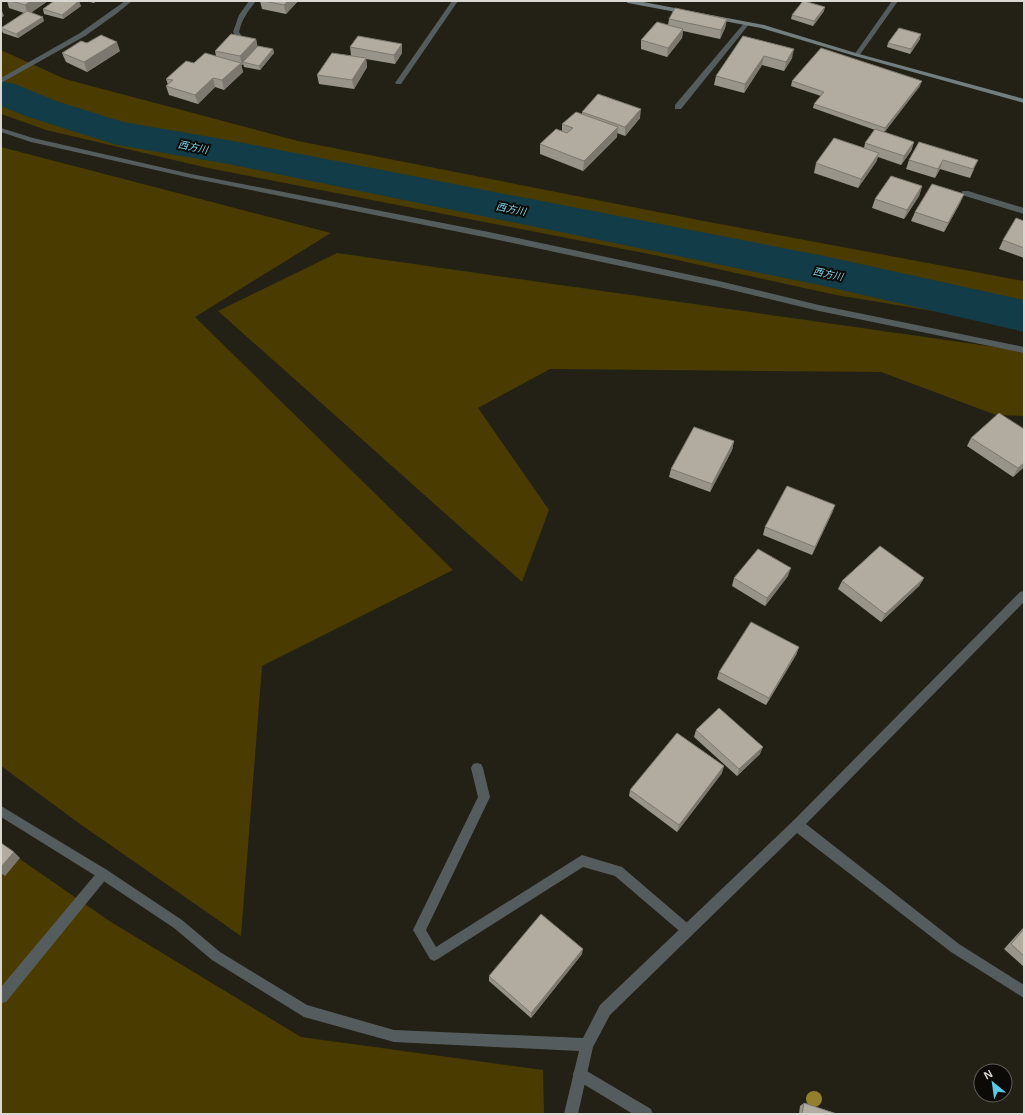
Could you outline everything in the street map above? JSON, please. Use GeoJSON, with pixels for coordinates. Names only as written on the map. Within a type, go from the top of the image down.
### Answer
{"type":"FeatureCollection","features":[{"type":"Feature","properties":{"kind":"street"},"geometry":{"type":"LineString","coordinates":[[1,81],[76,39],[111,16],[129,1]]}},
{"type":"Feature","properties":{"kind":"street"},"geometry":{"type":"LineString","coordinates":[[242,41],[236,32],[238,22],[241,15],[253,1]]}},
{"type":"Feature","properties":{"kind":"street"},"geometry":{"type":"LineString","coordinates":[[399,83],[455,1]]}},
{"type":"Feature","properties":{"kind":"street"},"geometry":{"type":"LineString","coordinates":[[628,1],[748,23],[1024,101]]}},
{"type":"Feature","properties":{"kind":"street"},"geometry":{"type":"LineString","coordinates":[[857,55],[895,1]]}},
{"type":"Feature","properties":{"kind":"street"},"geometry":{"type":"LineString","coordinates":[[678,107],[748,23]]}},
{"type":"Feature","properties":{"kind":"street"},"geometry":{"type":"LineString","coordinates":[[1,130],[31,140],[191,176],[489,235],[712,283],[819,308],[1024,350]]}},
{"type":"Feature","properties":{"kind":"street"},"geometry":{"type":"LineString","coordinates":[[964,193],[1024,211]]}},
{"type":"Feature","properties":{"kind":"street"},"geometry":{"type":"LineString","coordinates":[[571,1114],[587,1045],[605,1010],[797,825],[1024,595]]}},
{"type":"Feature","properties":{"kind":"street"},"geometry":{"type":"LineString","coordinates":[[477,768],[484,797],[419,930],[434,955],[582,861],[618,871],[688,931]]}},
{"type":"Feature","properties":{"kind":"street"},"geometry":{"type":"LineString","coordinates":[[1,811],[103,874],[178,924],[216,956],[304,1011],[394,1036],[587,1045]]}},
{"type":"Feature","properties":{"kind":"street"},"geometry":{"type":"LineString","coordinates":[[797,825],[955,948],[1024,992]]}},
{"type":"Feature","properties":{"kind":"street"},"geometry":{"type":"LineString","coordinates":[[1,997],[103,874]]}},
{"type":"Feature","properties":{"kind":"street"},"geometry":{"type":"LineString","coordinates":[[580,1074],[646,1114]]}},
{"type":"Feature","properties":{"kind":"shaded area"},"geometry":{"type":"Polygon","coordinates":[[[1,50],[65,79],[298,141],[709,222],[1024,281],[1024,326],[836,295],[659,256],[208,168],[46,130],[1,114],[1,50]]]}},
{"type":"Feature","properties":{"kind":"shaded area"},"geometry":{"type":"Polygon","coordinates":[[[1,147],[331,233],[195,317],[453,570],[262,666],[241,936],[80,824],[1,766],[1,147]]]}},
{"type":"Feature","properties":{"kind":"shaded area"},"geometry":{"type":"Polygon","coordinates":[[[337,253],[1024,351],[1024,416],[996,415],[881,372],[550,369],[478,408],[549,510],[522,582],[218,311],[337,253]]]}},
{"type":"Feature","properties":{"kind":"shaded area"},"geometry":{"type":"Polygon","coordinates":[[[1,846],[111,922],[301,1037],[543,1070],[544,1114],[1,1114],[1,846]]]}},
{"type":"Feature","properties":{"kind":"building"},"geometry":{"type":"Polygon","coordinates":[[[11,1],[31,1],[25,5],[11,1]]]}},
{"type":"Feature","properties":{"kind":"building"},"geometry":{"type":"Polygon","coordinates":[[[54,1],[79,1],[62,15],[43,9],[54,1]]]}},
{"type":"Feature","properties":{"kind":"building"},"geometry":{"type":"Polygon","coordinates":[[[264,1],[288,1],[284,5],[264,1]]]}},
{"type":"Feature","properties":{"kind":"building"},"geometry":{"type":"Polygon","coordinates":[[[803,1],[825,7],[814,21],[792,15],[803,1]]]}},
{"type":"Feature","properties":{"kind":"building"},"geometry":{"type":"Polygon","coordinates":[[[675,8],[727,19],[721,30],[669,19],[675,8]]]}},
{"type":"Feature","properties":{"kind":"building"},"geometry":{"type":"Polygon","coordinates":[[[27,11],[43,17],[16,34],[1,28],[27,11]]]}},
{"type":"Feature","properties":{"kind":"building"},"geometry":{"type":"Polygon","coordinates":[[[657,22],[683,29],[668,48],[641,40],[657,22]]]}},
{"type":"Feature","properties":{"kind":"building"},"geometry":{"type":"Polygon","coordinates":[[[899,28],[921,34],[911,49],[888,43],[899,28]]]}},
{"type":"Feature","properties":{"kind":"building"},"geometry":{"type":"Polygon","coordinates":[[[231,34],[256,39],[240,56],[215,51],[231,34]]]}},
{"type":"Feature","properties":{"kind":"building"},"geometry":{"type":"Polygon","coordinates":[[[101,35],[117,42],[84,62],[62,53],[81,41],[87,43],[101,35]]]}},
{"type":"Feature","properties":{"kind":"building"},"geometry":{"type":"Polygon","coordinates":[[[358,36],[402,44],[394,55],[350,47],[358,36]]]}},
{"type":"Feature","properties":{"kind":"building"},"geometry":{"type":"Polygon","coordinates":[[[743,36],[794,49],[786,62],[764,56],[745,84],[716,76],[743,36]]]}},
{"type":"Feature","properties":{"kind":"building"},"geometry":{"type":"Polygon","coordinates":[[[258,46],[273,49],[259,66],[243,62],[258,46]]]}},
{"type":"Feature","properties":{"kind":"building"},"geometry":{"type":"Polygon","coordinates":[[[821,48],[922,81],[885,128],[814,104],[824,92],[792,81],[821,48]]]}},
{"type":"Feature","properties":{"kind":"building"},"geometry":{"type":"Polygon","coordinates":[[[205,53],[241,63],[222,80],[213,78],[195,95],[166,86],[173,80],[166,79],[186,61],[194,63],[205,53]]]}},
{"type":"Feature","properties":{"kind":"building"},"geometry":{"type":"Polygon","coordinates":[[[332,53],[366,58],[352,80],[317,75],[332,53]]]}},
{"type":"Feature","properties":{"kind":"building"},"geometry":{"type":"Polygon","coordinates":[[[598,94],[641,109],[625,127],[582,112],[598,94]]]}},
{"type":"Feature","properties":{"kind":"building"},"geometry":{"type":"Polygon","coordinates":[[[576,112],[618,127],[584,161],[540,144],[556,129],[567,133],[573,128],[562,124],[576,112]]]}},
{"type":"Feature","properties":{"kind":"building"},"geometry":{"type":"Polygon","coordinates":[[[875,129],[914,142],[904,156],[865,143],[875,129]]]}},
{"type":"Feature","properties":{"kind":"building"},"geometry":{"type":"Polygon","coordinates":[[[834,138],[879,153],[861,179],[816,163],[834,138]]]}},
{"type":"Feature","properties":{"kind":"building"},"geometry":{"type":"Polygon","coordinates":[[[919,142],[978,160],[973,169],[943,160],[938,169],[909,160],[919,142]]]}},
{"type":"Feature","properties":{"kind":"building"},"geometry":{"type":"Polygon","coordinates":[[[891,176],[922,186],[907,210],[875,199],[891,176]]]}},
{"type":"Feature","properties":{"kind":"building"},"geometry":{"type":"Polygon","coordinates":[[[932,184],[964,194],[948,223],[915,212],[932,184]]]}},
{"type":"Feature","properties":{"kind":"building"},"geometry":{"type":"Polygon","coordinates":[[[1016,218],[1024,221],[1024,248],[1003,240],[1016,218]]]}},
{"type":"Feature","properties":{"kind":"building"},"geometry":{"type":"Polygon","coordinates":[[[999,413],[1024,429],[1024,463],[1018,468],[971,438],[999,413]]]}},
{"type":"Feature","properties":{"kind":"building"},"geometry":{"type":"Polygon","coordinates":[[[694,427],[734,441],[712,484],[671,469],[694,427]]]}},
{"type":"Feature","properties":{"kind":"building"},"geometry":{"type":"Polygon","coordinates":[[[787,486],[835,505],[815,547],[765,527],[787,486]]]}},
{"type":"Feature","properties":{"kind":"building"},"geometry":{"type":"Polygon","coordinates":[[[880,546],[924,578],[885,614],[842,581],[880,546]]]}},
{"type":"Feature","properties":{"kind":"building"},"geometry":{"type":"Polygon","coordinates":[[[758,549],[791,568],[767,598],[734,578],[758,549]]]}},
{"type":"Feature","properties":{"kind":"building"},"geometry":{"type":"Polygon","coordinates":[[[751,622],[799,647],[769,698],[719,672],[751,622]]]}},
{"type":"Feature","properties":{"kind":"building"},"geometry":{"type":"Polygon","coordinates":[[[719,708],[763,747],[739,769],[696,730],[719,708]]]}},
{"type":"Feature","properties":{"kind":"building"},"geometry":{"type":"Polygon","coordinates":[[[677,733],[724,766],[679,825],[630,790],[677,733]]]}},
{"type":"Feature","properties":{"kind":"building"},"geometry":{"type":"Polygon","coordinates":[[[1,843],[14,852],[1,867],[1,843]]]}},
{"type":"Feature","properties":{"kind":"building"},"geometry":{"type":"Polygon","coordinates":[[[541,914],[583,949],[531,1013],[489,976],[541,914]]]}},
{"type":"Feature","properties":{"kind":"building"},"geometry":{"type":"Polygon","coordinates":[[[1024,929],[1024,956],[1011,944],[1024,929]]]}},
{"type":"Feature","properties":{"kind":"building"},"geometry":{"type":"Polygon","coordinates":[[[804,1103],[837,1114],[802,1114],[804,1103]]]}},
{"type":"Feature","properties":{"kind":"waterway","name":"西方川"},"geometry":{"type":"LineString","coordinates":[[1,92],[42,109],[117,133],[228,152],[824,271],[1024,316]]}}]}
